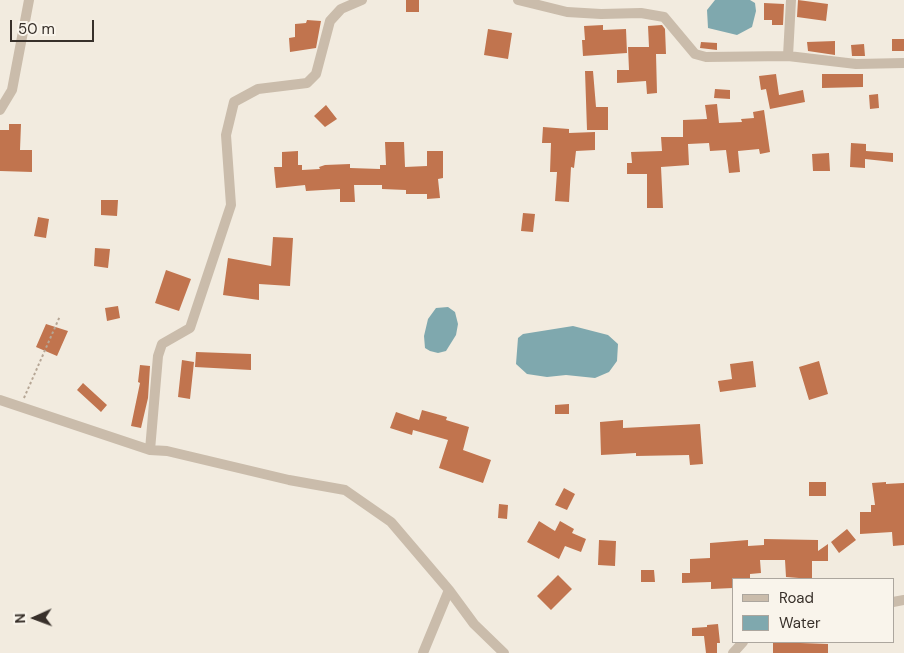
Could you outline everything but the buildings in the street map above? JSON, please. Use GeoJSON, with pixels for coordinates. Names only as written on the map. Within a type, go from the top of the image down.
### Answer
{"type":"FeatureCollection","features":[{"type":"Feature","properties":{"kind":"street"},"geometry":{"type":"LineString","coordinates":[[0,110],[12,90],[29,0]]}},
{"type":"Feature","properties":{"kind":"street"},"geometry":{"type":"LineString","coordinates":[[150,450],[157,390],[158,356],[162,344],[190,328],[231,205],[226,135],[234,102],[258,89],[307,83],[316,74],[330,21],[341,9],[362,0]]}},
{"type":"Feature","properties":{"kind":"street"},"geometry":{"type":"LineString","coordinates":[[518,0],[567,12],[601,14],[641,13],[664,16],[695,54],[706,57],[788,56],[856,64],[904,63]]}},
{"type":"Feature","properties":{"kind":"street"},"geometry":{"type":"LineString","coordinates":[[788,56],[791,0]]}},
{"type":"Feature","properties":{"kind":"street"},"geometry":{"type":"LineString","coordinates":[[0,400],[150,450],[168,451],[289,480],[345,490],[391,522],[449,590],[474,624],[504,653]]}},
{"type":"Feature","properties":{"kind":"street"},"geometry":{"type":"LineString","coordinates":[[423,653],[449,590]]}},
{"type":"Feature","properties":{"kind":"street"},"geometry":{"type":"LineString","coordinates":[[733,653],[742,643]]}},
{"type":"Feature","properties":{"kind":"path"},"geometry":{"type":"LineString","coordinates":[[20,407],[60,316]]}},
{"type":"Feature","properties":{"kind":"water"},"geometry":{"type":"Polygon","coordinates":[[[715,0],[750,0],[755,3],[756,11],[752,27],[737,35],[708,28],[707,10],[715,0]]]}},
{"type":"Feature","properties":{"kind":"water"},"geometry":{"type":"Polygon","coordinates":[[[448,307],[455,312],[458,324],[456,335],[446,351],[438,353],[430,351],[425,348],[424,336],[428,319],[436,308],[448,307]]]}},
{"type":"Feature","properties":{"kind":"water"},"geometry":{"type":"Polygon","coordinates":[[[573,326],[608,335],[618,344],[617,361],[609,372],[595,378],[566,375],[547,377],[527,374],[516,364],[518,338],[523,334],[573,326]]]}}]}
